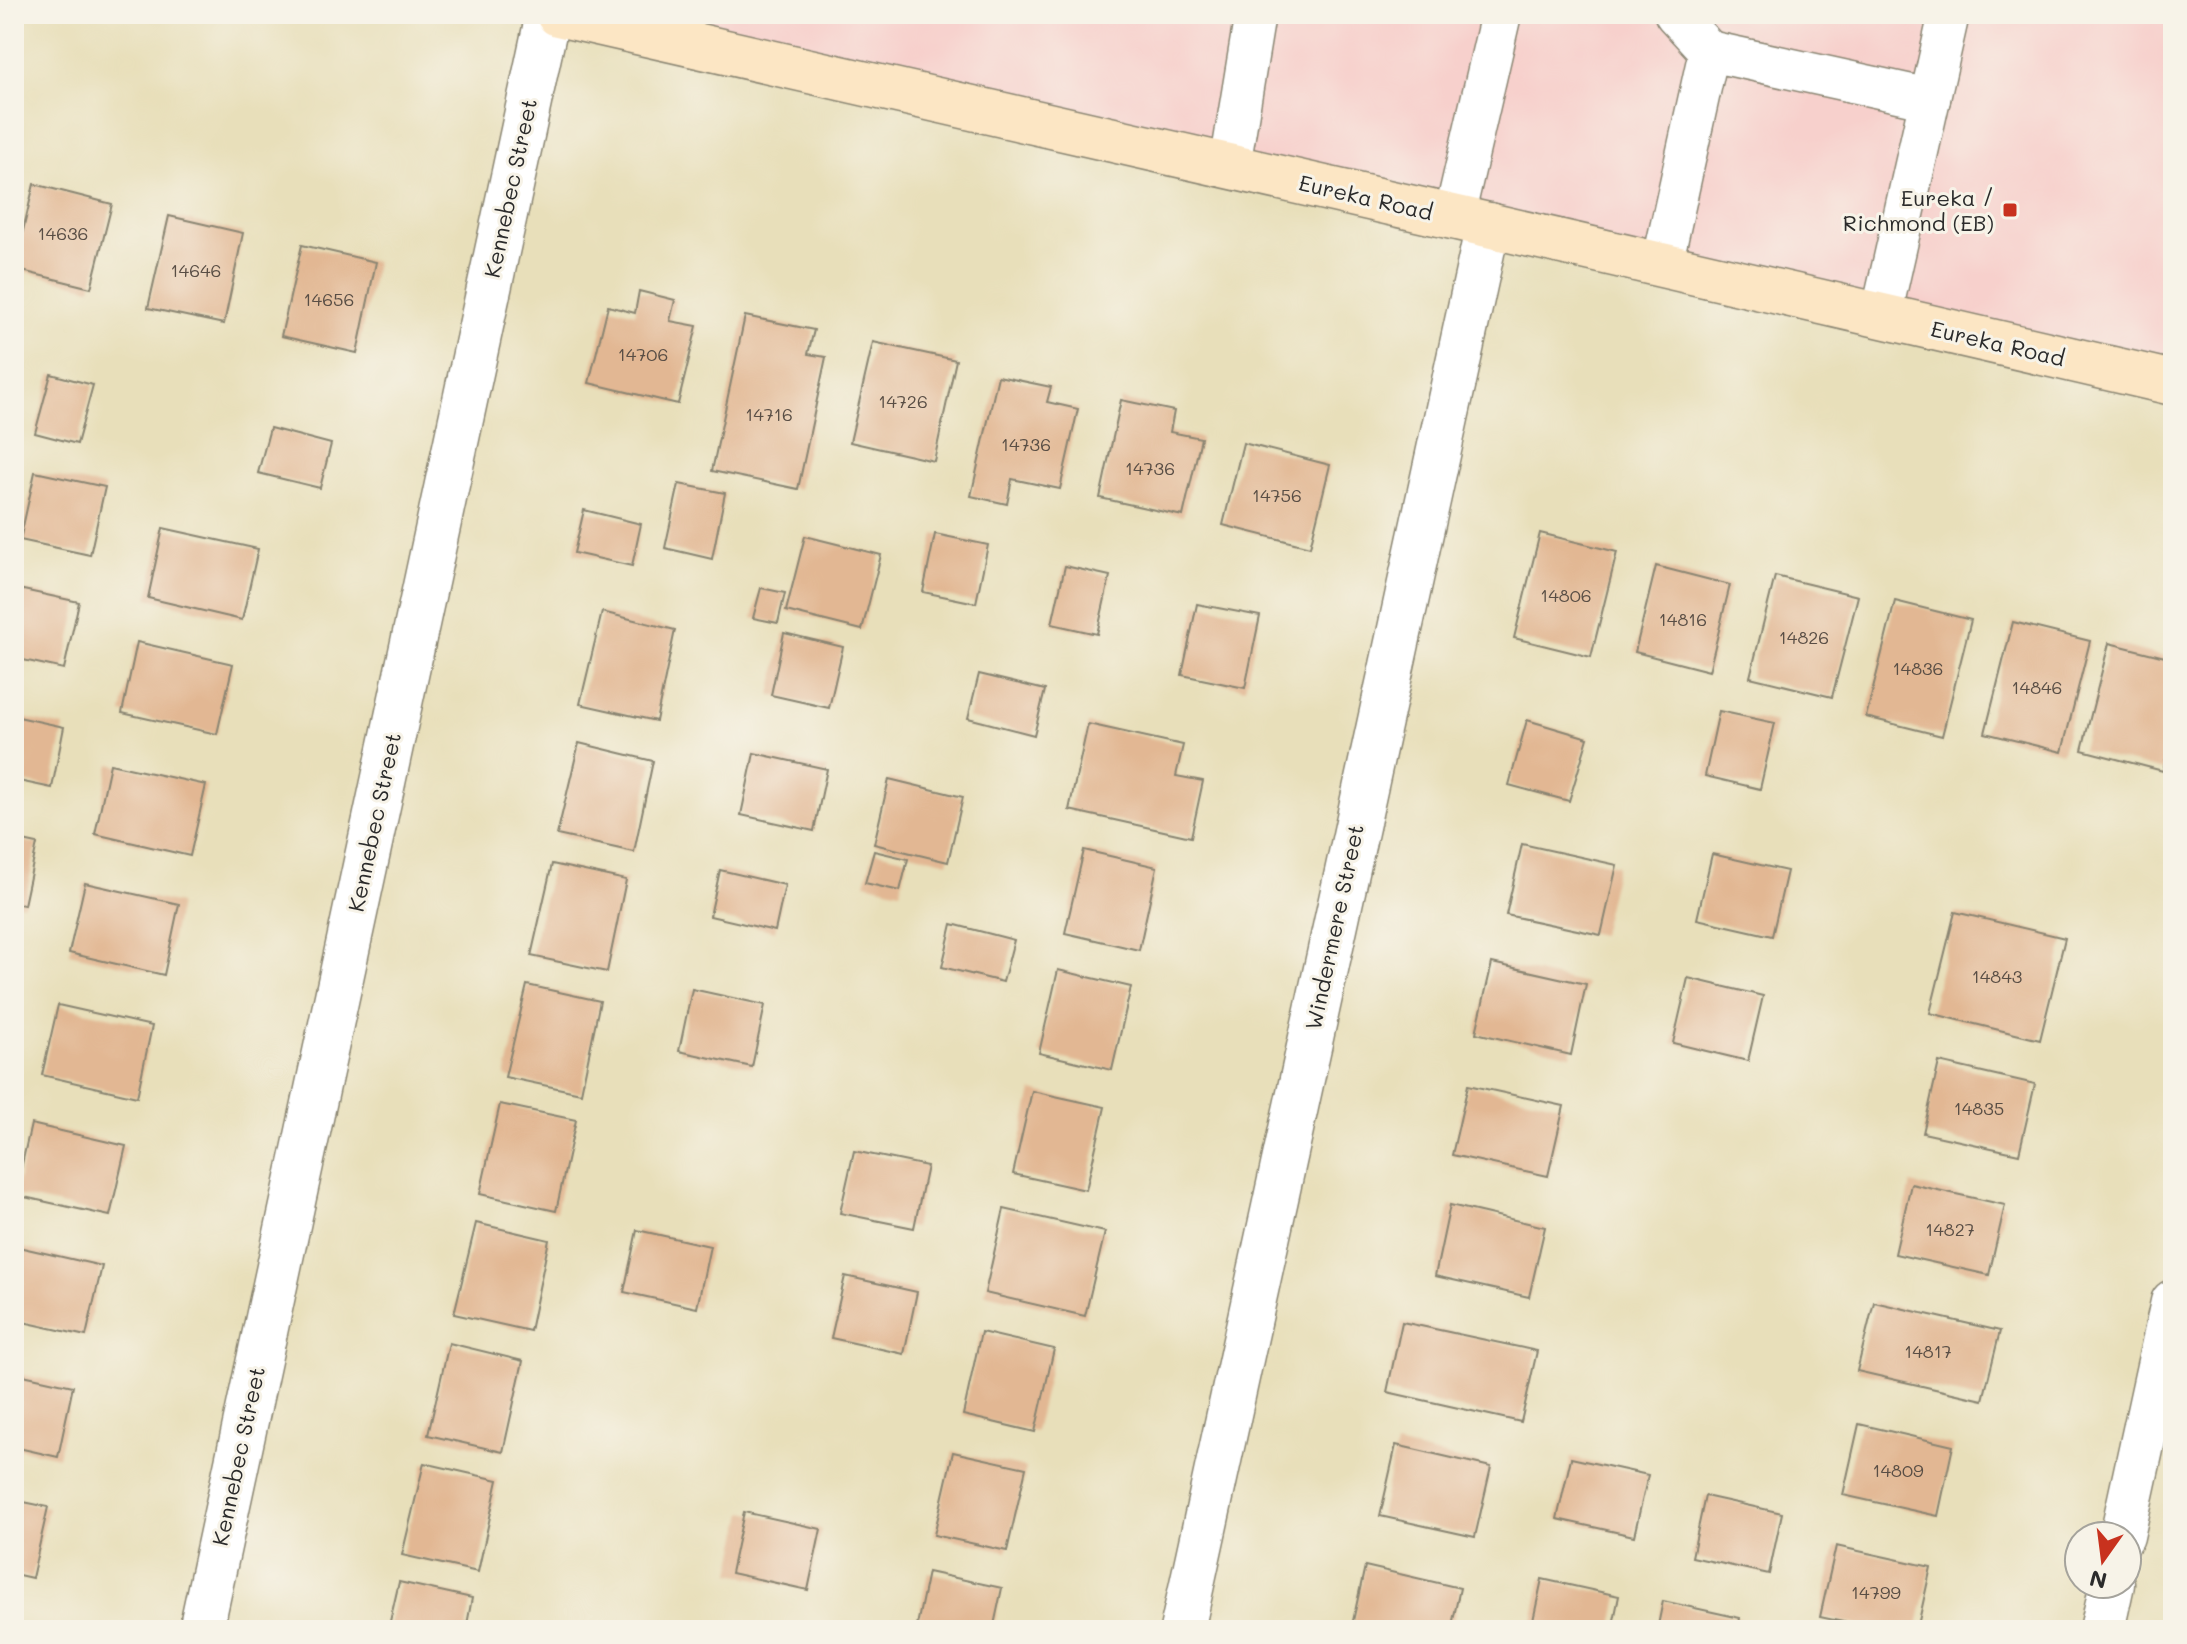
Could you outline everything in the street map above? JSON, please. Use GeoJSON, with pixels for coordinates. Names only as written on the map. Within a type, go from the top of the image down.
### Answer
{"type":"FeatureCollection","features":[{"type":"Feature","properties":{"kind":"main road","name":"Eureka Road"},"geometry":{"type":"LineString","coordinates":[[558,14],[2173,383]]}},
{"type":"Feature","properties":{"kind":"street","name":"Kennebec Street"},"geometry":{"type":"LineString","coordinates":[[201,1630],[548,14]]}},
{"type":"Feature","properties":{"kind":"street","name":"Windermere Street"},"geometry":{"type":"LineString","coordinates":[[1182,1630],[1471,221]]}},
{"type":"Feature","properties":{"kind":"street"},"geometry":{"type":"LineString","coordinates":[[2125,1520],[2173,1302]]}},
{"type":"Feature","properties":{"kind":"street"},"geometry":{"type":"LineString","coordinates":[[2102,1630],[2109,1600]]}},
{"type":"Feature","properties":{"kind":"lane"},"geometry":{"type":"LineString","coordinates":[[1230,166],[1255,14]]}},
{"type":"Feature","properties":{"kind":"lane"},"geometry":{"type":"LineString","coordinates":[[1471,221],[1501,14]]}},
{"type":"Feature","properties":{"kind":"lane"},"geometry":{"type":"LineString","coordinates":[[1675,14],[1709,51],[1930,99]]}},
{"type":"Feature","properties":{"kind":"lane"},"geometry":{"type":"LineString","coordinates":[[1881,316],[1949,14]]}},
{"type":"Feature","properties":{"kind":"lane"},"geometry":{"type":"LineString","coordinates":[[1662,265],[1709,51]]}},
{"type":"Feature","properties":{"kind":"shaded area"},"geometry":{"type":"Polygon","coordinates":[[[558,14],[2173,14],[2173,383],[558,14]]]}},
{"type":"Feature","properties":{"kind":"building"},"geometry":{"type":"Polygon","coordinates":[[[34,184],[112,204],[91,288],[14,269],[34,184]]]}},
{"type":"Feature","properties":{"kind":"building"},"geometry":{"type":"Polygon","coordinates":[[[169,216],[243,233],[224,324],[148,308],[169,216]]]}},
{"type":"Feature","properties":{"kind":"building"},"geometry":{"type":"Polygon","coordinates":[[[302,245],[376,262],[357,353],[281,336],[302,245]]]}},
{"type":"Feature","properties":{"kind":"building"},"geometry":{"type":"Polygon","coordinates":[[[639,291],[675,300],[670,321],[697,326],[678,404],[589,383],[608,306],[635,313],[639,291]]]}},
{"type":"Feature","properties":{"kind":"building"},"geometry":{"type":"Polygon","coordinates":[[[745,316],[814,330],[808,354],[826,357],[798,489],[712,471],[745,316]]]}},
{"type":"Feature","properties":{"kind":"building"},"geometry":{"type":"Polygon","coordinates":[[[873,342],[956,360],[934,461],[850,442],[873,342]]]}},
{"type":"Feature","properties":{"kind":"building"},"geometry":{"type":"Polygon","coordinates":[[[51,374],[93,385],[77,444],[35,433],[51,374]]]}},
{"type":"Feature","properties":{"kind":"building"},"geometry":{"type":"Polygon","coordinates":[[[998,376],[1051,387],[1047,402],[1078,409],[1060,489],[1012,479],[1007,504],[971,496],[998,376]]]}},
{"type":"Feature","properties":{"kind":"building"},"geometry":{"type":"Polygon","coordinates":[[[1121,400],[1174,411],[1170,432],[1201,438],[1183,516],[1100,498],[1121,400]]]}},
{"type":"Feature","properties":{"kind":"building"},"geometry":{"type":"Polygon","coordinates":[[[270,428],[331,444],[320,488],[258,473],[270,428]]]}},
{"type":"Feature","properties":{"kind":"building"},"geometry":{"type":"Polygon","coordinates":[[[1243,443],[1330,465],[1310,547],[1223,525],[1243,443]]]}},
{"type":"Feature","properties":{"kind":"building"},"geometry":{"type":"Polygon","coordinates":[[[35,472],[105,487],[90,555],[20,540],[35,472]]]}},
{"type":"Feature","properties":{"kind":"building"},"geometry":{"type":"Polygon","coordinates":[[[679,484],[725,493],[712,559],[665,548],[679,484]]]}},
{"type":"Feature","properties":{"kind":"building"},"geometry":{"type":"Polygon","coordinates":[[[584,510],[641,524],[632,566],[574,553],[584,510]]]}},
{"type":"Feature","properties":{"kind":"building"},"geometry":{"type":"Polygon","coordinates":[[[163,528],[258,549],[242,620],[148,598],[163,528]]]}},
{"type":"Feature","properties":{"kind":"building"},"geometry":{"type":"Polygon","coordinates":[[[1540,533],[1617,552],[1591,657],[1514,638],[1540,533]]]}},
{"type":"Feature","properties":{"kind":"building"},"geometry":{"type":"Polygon","coordinates":[[[935,534],[988,545],[976,603],[923,592],[935,534]]]}},
{"type":"Feature","properties":{"kind":"building"},"geometry":{"type":"Polygon","coordinates":[[[805,536],[881,555],[862,630],[786,611],[805,536]]]}},
{"type":"Feature","properties":{"kind":"building"},"geometry":{"type":"Polygon","coordinates":[[[1065,566],[1110,576],[1097,634],[1052,624],[1065,566]]]}},
{"type":"Feature","properties":{"kind":"building"},"geometry":{"type":"Polygon","coordinates":[[[1656,566],[1730,585],[1709,671],[1635,652],[1656,566]]]}},
{"type":"Feature","properties":{"kind":"building"},"geometry":{"type":"Polygon","coordinates":[[[1775,576],[1858,596],[1832,697],[1750,677],[1775,576]]]}},
{"type":"Feature","properties":{"kind":"building"},"geometry":{"type":"Polygon","coordinates":[[[14,588],[79,602],[64,669],[14,658],[14,588]]]}},
{"type":"Feature","properties":{"kind":"building"},"geometry":{"type":"Polygon","coordinates":[[[761,588],[785,593],[778,623],[753,618],[761,588]]]}},
{"type":"Feature","properties":{"kind":"building"},"geometry":{"type":"Polygon","coordinates":[[[1895,601],[1971,620],[1942,736],[1866,717],[1895,601]]]}},
{"type":"Feature","properties":{"kind":"building"},"geometry":{"type":"Polygon","coordinates":[[[1197,604],[1260,616],[1245,688],[1182,675],[1197,604]]]}},
{"type":"Feature","properties":{"kind":"building"},"geometry":{"type":"Polygon","coordinates":[[[602,612],[675,630],[656,721],[580,704],[602,612]]]}},
{"type":"Feature","properties":{"kind":"building"},"geometry":{"type":"Polygon","coordinates":[[[2013,622],[2090,641],[2062,752],[1985,733],[2013,622]]]}},
{"type":"Feature","properties":{"kind":"building"},"geometry":{"type":"Polygon","coordinates":[[[784,633],[843,647],[829,708],[771,695],[784,633]]]}},
{"type":"Feature","properties":{"kind":"building"},"geometry":{"type":"Polygon","coordinates":[[[137,642],[233,664],[217,734],[122,713],[137,642]]]}},
{"type":"Feature","properties":{"kind":"building"},"geometry":{"type":"Polygon","coordinates":[[[2109,643],[2173,659],[2173,730],[2163,771],[2082,750],[2109,643]]]}},
{"type":"Feature","properties":{"kind":"building"},"geometry":{"type":"Polygon","coordinates":[[[979,674],[1045,690],[1034,735],[968,718],[979,674]]]}},
{"type":"Feature","properties":{"kind":"building"},"geometry":{"type":"Polygon","coordinates":[[[1719,711],[1775,723],[1760,789],[1705,776],[1719,711]]]}},
{"type":"Feature","properties":{"kind":"building"},"geometry":{"type":"Polygon","coordinates":[[[14,716],[64,727],[52,788],[14,780],[14,716]]]}},
{"type":"Feature","properties":{"kind":"building"},"geometry":{"type":"Polygon","coordinates":[[[1527,720],[1588,738],[1569,801],[1509,785],[1527,720]]]}},
{"type":"Feature","properties":{"kind":"building"},"geometry":{"type":"Polygon","coordinates":[[[1088,724],[1183,745],[1176,776],[1203,781],[1191,837],[1069,810],[1088,724]]]}},
{"type":"Feature","properties":{"kind":"building"},"geometry":{"type":"Polygon","coordinates":[[[579,743],[653,761],[634,852],[557,835],[579,743]]]}},
{"type":"Feature","properties":{"kind":"building"},"geometry":{"type":"Polygon","coordinates":[[[754,753],[827,769],[814,831],[741,815],[754,753]]]}},
{"type":"Feature","properties":{"kind":"building"},"geometry":{"type":"Polygon","coordinates":[[[110,764],[206,785],[190,856],[95,834],[110,764]]]}},
{"type":"Feature","properties":{"kind":"building"},"geometry":{"type":"Polygon","coordinates":[[[889,779],[963,797],[948,862],[874,844],[889,779]]]}},
{"type":"Feature","properties":{"kind":"building"},"geometry":{"type":"Polygon","coordinates":[[[14,839],[37,844],[24,905],[14,903],[14,839]]]}},
{"type":"Feature","properties":{"kind":"building"},"geometry":{"type":"Polygon","coordinates":[[[1522,844],[1617,865],[1601,935],[1506,915],[1522,844]]]}},
{"type":"Feature","properties":{"kind":"building"},"geometry":{"type":"Polygon","coordinates":[[[1084,850],[1157,867],[1139,950],[1065,933],[1084,850]]]}},
{"type":"Feature","properties":{"kind":"building"},"geometry":{"type":"Polygon","coordinates":[[[874,851],[908,859],[900,891],[865,883],[874,851]]]}},
{"type":"Feature","properties":{"kind":"building"},"geometry":{"type":"Polygon","coordinates":[[[1712,854],[1787,871],[1772,936],[1697,919],[1712,854]]]}},
{"type":"Feature","properties":{"kind":"building"},"geometry":{"type":"Polygon","coordinates":[[[552,864],[626,880],[607,972],[531,956],[552,864]]]}},
{"type":"Feature","properties":{"kind":"building"},"geometry":{"type":"Polygon","coordinates":[[[720,870],[785,885],[775,931],[710,916],[720,870]]]}},
{"type":"Feature","properties":{"kind":"building"},"geometry":{"type":"Polygon","coordinates":[[[85,883],[179,904],[164,975],[69,953],[85,883]]]}},
{"type":"Feature","properties":{"kind":"building"},"geometry":{"type":"Polygon","coordinates":[[[1955,912],[2065,938],[2040,1040],[1930,1013],[1955,912]]]}},
{"type":"Feature","properties":{"kind":"building"},"geometry":{"type":"Polygon","coordinates":[[[952,924],[1014,940],[1003,982],[942,967],[952,924]]]}},
{"type":"Feature","properties":{"kind":"building"},"geometry":{"type":"Polygon","coordinates":[[[1492,963],[1586,984],[1571,1055],[1476,1033],[1492,963]]]}},
{"type":"Feature","properties":{"kind":"building"},"geometry":{"type":"Polygon","coordinates":[[[1058,970],[1131,987],[1112,1070],[1039,1053],[1058,970]]]}},
{"type":"Feature","properties":{"kind":"building"},"geometry":{"type":"Polygon","coordinates":[[[1688,978],[1763,996],[1748,1061],[1673,1043],[1688,978]]]}},
{"type":"Feature","properties":{"kind":"building"},"geometry":{"type":"Polygon","coordinates":[[[527,985],[600,1001],[581,1093],[505,1077],[527,985]]]}},
{"type":"Feature","properties":{"kind":"building"},"geometry":{"type":"Polygon","coordinates":[[[692,989],[765,1005],[752,1067],[679,1051],[692,989]]]}},
{"type":"Feature","properties":{"kind":"building"},"geometry":{"type":"Polygon","coordinates":[[[58,1005],[152,1026],[137,1097],[42,1075],[58,1005]]]}},
{"type":"Feature","properties":{"kind":"building"},"geometry":{"type":"Polygon","coordinates":[[[1939,1062],[2035,1084],[2019,1154],[1923,1133],[1939,1062]]]}},
{"type":"Feature","properties":{"kind":"building"},"geometry":{"type":"Polygon","coordinates":[[[1468,1085],[1564,1106],[1548,1176],[1452,1155],[1468,1085]]]}},
{"type":"Feature","properties":{"kind":"building"},"geometry":{"type":"Polygon","coordinates":[[[1032,1091],[1105,1107],[1086,1190],[1013,1174],[1032,1091]]]}},
{"type":"Feature","properties":{"kind":"building"},"geometry":{"type":"Polygon","coordinates":[[[500,1104],[576,1120],[556,1211],[480,1194],[500,1104]]]}},
{"type":"Feature","properties":{"kind":"building"},"geometry":{"type":"Polygon","coordinates":[[[31,1124],[126,1146],[110,1216],[15,1195],[31,1124]]]}},
{"type":"Feature","properties":{"kind":"building"},"geometry":{"type":"Polygon","coordinates":[[[854,1151],[927,1166],[914,1228],[840,1213],[854,1151]]]}},
{"type":"Feature","properties":{"kind":"building"},"geometry":{"type":"Polygon","coordinates":[[[1911,1184],[2005,1205],[1989,1275],[1895,1254],[1911,1184]]]}},
{"type":"Feature","properties":{"kind":"building"},"geometry":{"type":"Polygon","coordinates":[[[1450,1205],[1545,1227],[1529,1297],[1435,1276],[1450,1205]]]}},
{"type":"Feature","properties":{"kind":"building"},"geometry":{"type":"Polygon","coordinates":[[[1004,1209],[1105,1232],[1085,1316],[985,1293],[1004,1209]]]}},
{"type":"Feature","properties":{"kind":"building"},"geometry":{"type":"Polygon","coordinates":[[[476,1223],[549,1240],[530,1331],[454,1314],[476,1223]]]}},
{"type":"Feature","properties":{"kind":"building"},"geometry":{"type":"Polygon","coordinates":[[[637,1230],[710,1246],[697,1308],[624,1292],[637,1230]]]}},
{"type":"Feature","properties":{"kind":"building"},"geometry":{"type":"Polygon","coordinates":[[[14,1246],[102,1266],[86,1336],[14,1320],[14,1246]]]}},
{"type":"Feature","properties":{"kind":"building"},"geometry":{"type":"Polygon","coordinates":[[[845,1276],[917,1292],[904,1354],[831,1338],[845,1276]]]}},
{"type":"Feature","properties":{"kind":"building"},"geometry":{"type":"Polygon","coordinates":[[[1874,1302],[2000,1331],[1983,1400],[1857,1371],[1874,1302]]]}},
{"type":"Feature","properties":{"kind":"building"},"geometry":{"type":"Polygon","coordinates":[[[1402,1322],[1537,1351],[1521,1422],[1387,1392],[1402,1322]]]}},
{"type":"Feature","properties":{"kind":"building"},"geometry":{"type":"Polygon","coordinates":[[[981,1332],[1054,1349],[1035,1432],[963,1415],[981,1332]]]}},
{"type":"Feature","properties":{"kind":"building"},"geometry":{"type":"Polygon","coordinates":[[[449,1343],[523,1361],[503,1452],[428,1435],[449,1343]]]}},
{"type":"Feature","properties":{"kind":"building"},"geometry":{"type":"Polygon","coordinates":[[[14,1373],[73,1386],[58,1457],[14,1447],[14,1373]]]}},
{"type":"Feature","properties":{"kind":"building"},"geometry":{"type":"Polygon","coordinates":[[[1859,1424],[1953,1446],[1938,1516],[1843,1495],[1859,1424]]]}},
{"type":"Feature","properties":{"kind":"building"},"geometry":{"type":"Polygon","coordinates":[[[1396,1445],[1491,1467],[1475,1537],[1380,1516],[1396,1445]]]}},
{"type":"Feature","properties":{"kind":"building"},"geometry":{"type":"Polygon","coordinates":[[[953,1452],[1026,1468],[1007,1551],[934,1535],[953,1452]]]}},
{"type":"Feature","properties":{"kind":"building"},"geometry":{"type":"Polygon","coordinates":[[[1571,1458],[1648,1475],[1634,1536],[1557,1519],[1571,1458]]]}},
{"type":"Feature","properties":{"kind":"building"},"geometry":{"type":"Polygon","coordinates":[[[424,1463],[498,1480],[478,1572],[402,1555],[424,1463]]]}},
{"type":"Feature","properties":{"kind":"building"},"geometry":{"type":"Polygon","coordinates":[[[1705,1496],[1782,1513],[1769,1574],[1692,1557],[1705,1496]]]}},
{"type":"Feature","properties":{"kind":"building"},"geometry":{"type":"Polygon","coordinates":[[[14,1500],[48,1507],[32,1578],[14,1574],[14,1500]]]}},
{"type":"Feature","properties":{"kind":"building"},"geometry":{"type":"Polygon","coordinates":[[[744,1512],[821,1529],[808,1590],[731,1573],[744,1512]]]}},
{"type":"Feature","properties":{"kind":"building"},"geometry":{"type":"Polygon","coordinates":[[[1836,1546],[1931,1567],[1917,1630],[1880,1630],[1820,1617],[1836,1546]]]}},
{"type":"Feature","properties":{"kind":"building"},"geometry":{"type":"Polygon","coordinates":[[[1365,1566],[1460,1588],[1451,1630],[1351,1630],[1365,1566]]]}},
{"type":"Feature","properties":{"kind":"building"},"geometry":{"type":"Polygon","coordinates":[[[928,1572],[1002,1588],[993,1630],[916,1630],[928,1572]]]}},
{"type":"Feature","properties":{"kind":"building"},"geometry":{"type":"Polygon","coordinates":[[[1542,1579],[1619,1596],[1612,1630],[1531,1630],[1542,1579]]]}},
{"type":"Feature","properties":{"kind":"building"},"geometry":{"type":"Polygon","coordinates":[[[399,1582],[472,1598],[466,1630],[388,1630],[399,1582]]]}},
{"type":"Feature","properties":{"kind":"building"},"geometry":{"type":"Polygon","coordinates":[[[1663,1601],[1740,1618],[1738,1630],[1657,1630],[1663,1601]]]}},
{"type":"Feature","properties":{"kind":"place","name":"Eureka / Richmond (EB)"},"geometry":{"type":"Point","coordinates":[2010,210]}}]}
